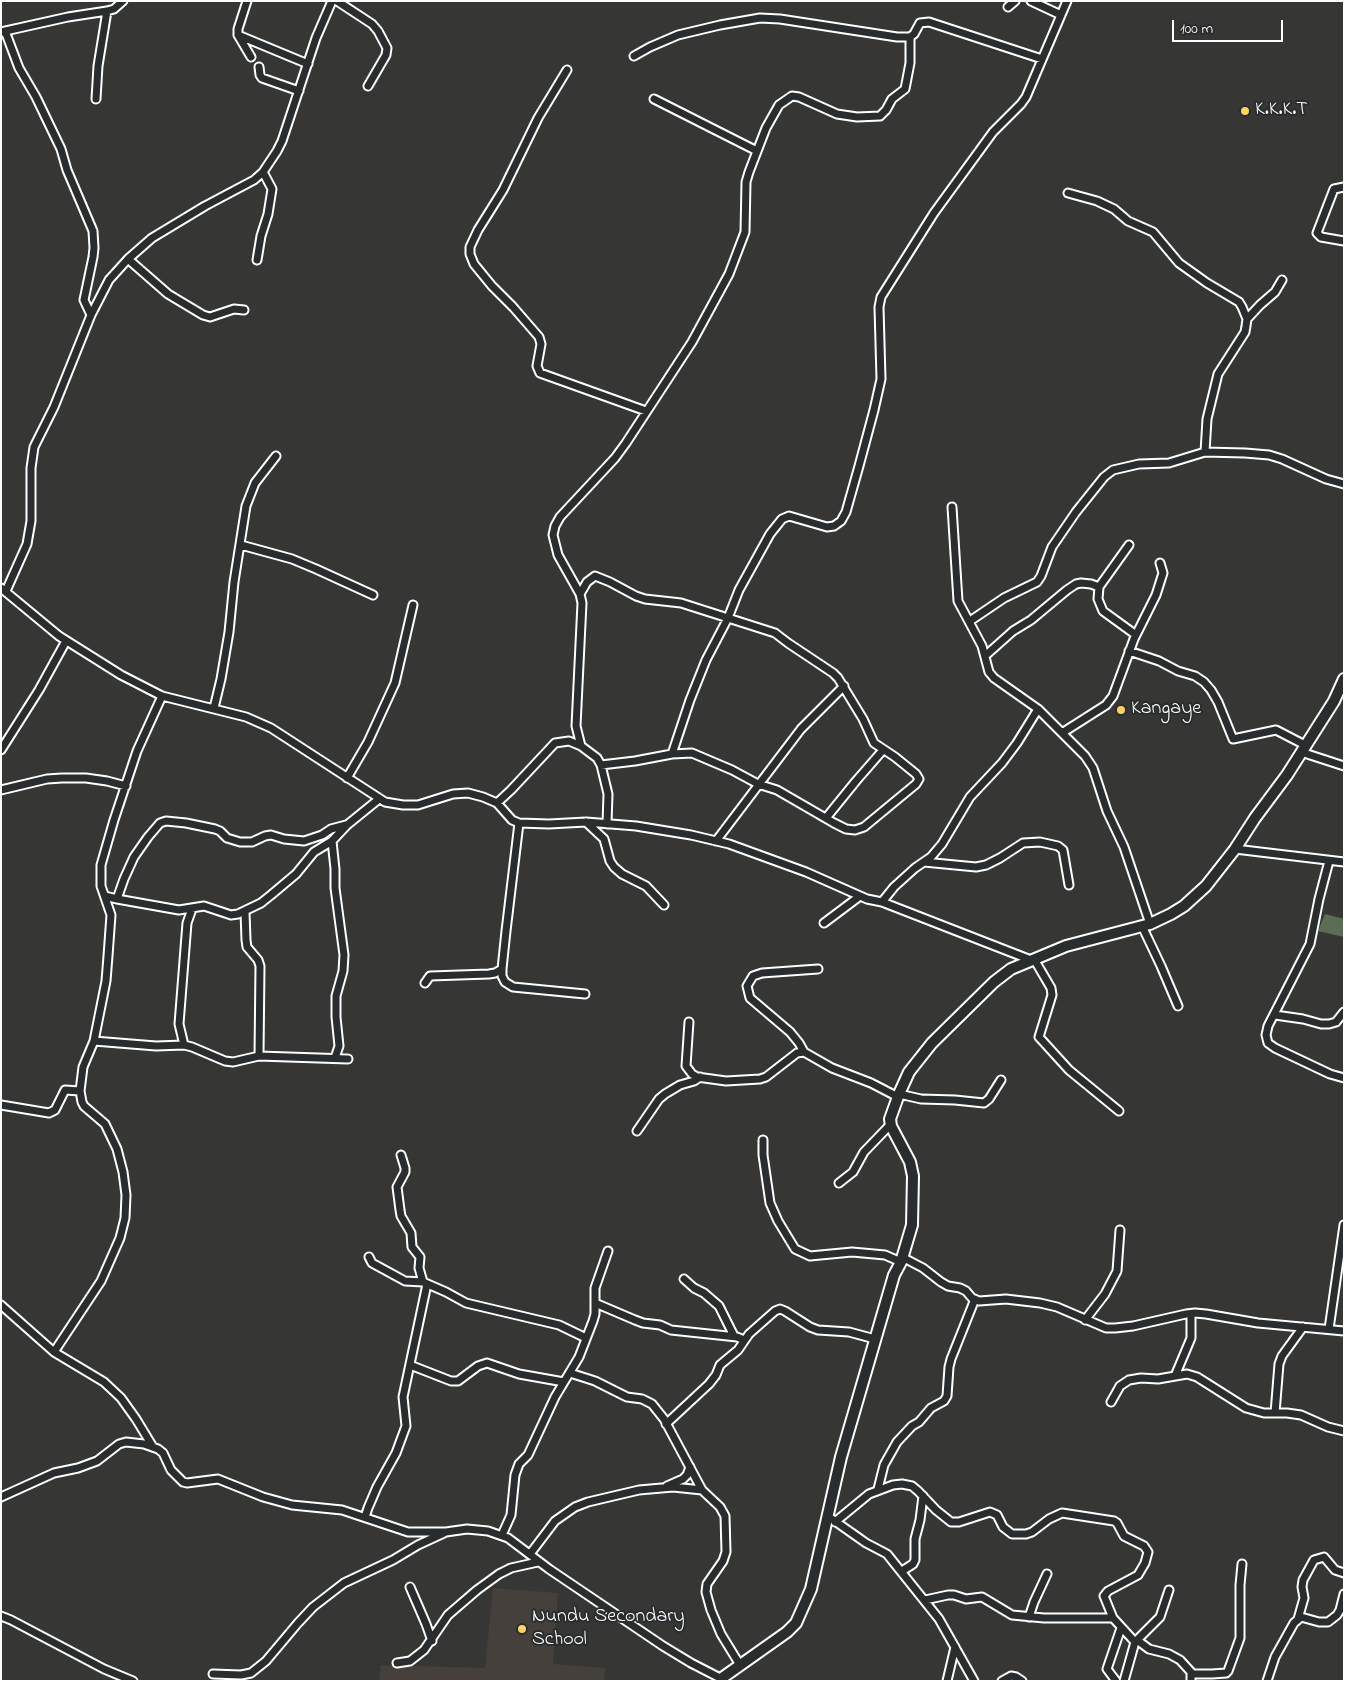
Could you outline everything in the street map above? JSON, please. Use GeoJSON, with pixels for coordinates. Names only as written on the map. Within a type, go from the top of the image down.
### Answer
{"type":"FeatureCollection","features":[{"type":"Feature","properties":{"kind":"street"},"geometry":{"type":"LineString","coordinates":[[91,315],[84,300],[93,257],[93,231],[67,170],[61,149],[3,32],[68,17],[107,11],[114,9],[123,1]]}},
{"type":"Feature","properties":{"kind":"street"},"geometry":{"type":"LineString","coordinates":[[247,1],[238,34],[251,57]]}},
{"type":"Feature","properties":{"kind":"street"},"geometry":{"type":"LineString","coordinates":[[332,1],[316,38],[282,141],[263,172],[254,180],[152,238],[128,258],[109,280],[91,315],[54,407],[34,447],[31,468],[31,521],[26,544],[3,591],[66,641],[121,675],[162,696],[246,717],[271,728],[385,802],[418,805],[453,794],[468,793],[497,803],[512,820],[519,823],[586,822],[646,827],[716,840],[806,872],[867,900],[882,902],[1032,959],[1051,988],[1052,995],[1039,1037],[1069,1070],[1119,1111]]}},
{"type":"Feature","properties":{"kind":"street"},"geometry":{"type":"LineString","coordinates":[[336,1],[372,24],[387,48],[386,55],[368,86]]}},
{"type":"Feature","properties":{"kind":"street"},"geometry":{"type":"LineString","coordinates":[[1008,7],[1015,1]]}},
{"type":"Feature","properties":{"kind":"street"},"geometry":{"type":"LineString","coordinates":[[1031,1],[1061,15]]}},
{"type":"Feature","properties":{"kind":"street"},"geometry":{"type":"LineString","coordinates":[[672,754],[706,660],[728,618],[739,590],[770,534],[782,519],[789,516],[827,527],[834,526],[841,521],[846,512],[881,380],[878,307],[881,297],[934,213],[993,132],[1026,97],[1067,1]]}},
{"type":"Feature","properties":{"kind":"street"},"geometry":{"type":"LineString","coordinates":[[96,99],[98,66],[107,11]]}},
{"type":"Feature","properties":{"kind":"street"},"geometry":{"type":"LineString","coordinates":[[634,56],[678,35],[760,18],[780,19],[910,37],[914,34],[920,23],[929,22],[1042,59]]}},
{"type":"Feature","properties":{"kind":"street"},"geometry":{"type":"LineString","coordinates":[[238,34],[308,64]]}},
{"type":"Feature","properties":{"kind":"street"},"geometry":{"type":"LineString","coordinates":[[580,746],[576,726],[582,603],[580,594],[558,555],[553,535],[555,526],[560,517],[615,458],[692,342],[729,274],[745,232],[746,182],[757,151],[779,106],[792,96],[799,97],[845,116],[868,118],[883,114],[892,98],[905,89],[908,82],[910,37]]}},
{"type":"Feature","properties":{"kind":"street"},"geometry":{"type":"LineString","coordinates":[[259,68],[262,78],[299,91]]}},
{"type":"Feature","properties":{"kind":"street"},"geometry":{"type":"LineString","coordinates":[[566,70],[538,118],[503,190],[478,230],[470,248],[470,254],[474,264],[492,286],[514,307],[539,337],[541,344],[537,366],[540,373],[646,411]]}},
{"type":"Feature","properties":{"kind":"street"},"geometry":{"type":"LineString","coordinates":[[654,99],[757,151]]}},
{"type":"Feature","properties":{"kind":"street"},"geometry":{"type":"LineString","coordinates":[[257,260],[272,189],[263,172]]}},
{"type":"Feature","properties":{"kind":"street"},"geometry":{"type":"LineString","coordinates":[[1344,187],[1334,189],[1318,233],[1321,237],[1344,241]]}},
{"type":"Feature","properties":{"kind":"street"},"geometry":{"type":"LineString","coordinates":[[1068,193],[1097,201],[1114,209],[1128,220],[1153,232],[1172,256],[1192,273],[1239,302],[1247,319]]}},
{"type":"Feature","properties":{"kind":"street"},"geometry":{"type":"LineString","coordinates":[[128,258],[168,294],[203,315],[210,317],[234,309],[244,310]]}},
{"type":"Feature","properties":{"kind":"street"},"geometry":{"type":"LineString","coordinates":[[1205,452],[1207,419],[1218,374],[1244,332],[1247,319],[1275,292],[1282,280]]}},
{"type":"Feature","properties":{"kind":"street"},"geometry":{"type":"LineString","coordinates":[[970,621],[1004,598],[1037,582],[1042,576],[1052,547],[1076,512],[1104,477],[1113,470],[1139,464],[1169,463],[1205,452],[1231,452],[1282,459],[1330,480],[1344,484]]}},
{"type":"Feature","properties":{"kind":"street"},"geometry":{"type":"LineString","coordinates":[[214,708],[229,632],[234,582],[246,506],[255,483],[276,456]]}},
{"type":"Feature","properties":{"kind":"street"},"geometry":{"type":"LineString","coordinates":[[952,507],[958,601],[982,646],[989,672],[994,678],[1038,709],[1085,756],[1093,768],[1107,811],[1124,847],[1146,925],[1178,1006]]}},
{"type":"Feature","properties":{"kind":"street"},"geometry":{"type":"LineString","coordinates":[[241,545],[308,566],[373,595]]}},
{"type":"Feature","properties":{"kind":"street"},"geometry":{"type":"LineString","coordinates":[[1129,545],[1099,588],[1098,599],[1103,611],[1136,635]]}},
{"type":"Feature","properties":{"kind":"street"},"geometry":{"type":"LineString","coordinates":[[1062,733],[1106,705],[1113,696],[1129,651],[1156,595],[1163,573],[1160,563]]}},
{"type":"Feature","properties":{"kind":"street"},"geometry":{"type":"LineString","coordinates":[[580,594],[587,582],[596,576],[636,596],[681,603],[775,633],[833,672],[844,686],[874,743],[895,757],[916,774],[919,779],[916,784],[864,827],[855,830],[846,829],[777,790],[758,784],[732,770],[692,753],[672,754],[601,765]]}},
{"type":"Feature","properties":{"kind":"street"},"geometry":{"type":"LineString","coordinates":[[985,656],[1013,631],[1031,620],[1076,584],[1091,584],[1099,588]]}},
{"type":"Feature","properties":{"kind":"street"},"geometry":{"type":"LineString","coordinates":[[347,778],[368,742],[395,683],[413,605]]}},
{"type":"Feature","properties":{"kind":"street"},"geometry":{"type":"LineString","coordinates":[[1,750],[39,690],[66,641]]}},
{"type":"Feature","properties":{"kind":"street"},"geometry":{"type":"LineString","coordinates":[[1129,651],[1159,660],[1178,671],[1195,676],[1204,682],[1212,690],[1233,739],[1276,730],[1303,749],[1344,766]]}},
{"type":"Feature","properties":{"kind":"street"},"geometry":{"type":"LineString","coordinates":[[1,1497],[54,1473],[78,1468],[97,1461],[120,1444],[126,1442],[153,1447],[163,1453],[171,1470],[183,1482],[187,1483],[218,1479],[263,1497],[292,1505],[342,1510],[366,1517],[385,1526],[408,1532],[446,1532],[467,1529],[502,1535],[530,1554],[538,1562],[663,1646],[724,1680],[740,1664],[788,1632],[796,1623],[811,1589],[832,1519],[841,1457],[894,1275],[902,1260],[912,1225],[914,1207],[913,1176],[910,1162],[891,1124],[892,1113],[909,1072],[932,1043],[994,982],[1011,969],[1066,946],[1146,925],[1184,906],[1206,886],[1235,849],[1287,775],[1334,701],[1344,679]]}},
{"type":"Feature","properties":{"kind":"street"},"geometry":{"type":"LineString","coordinates":[[716,840],[801,729],[844,686]]}},
{"type":"Feature","properties":{"kind":"street"},"geometry":{"type":"LineString","coordinates":[[54,1352],[101,1281],[120,1238],[124,1218],[126,1195],[117,1149],[105,1124],[84,1106],[80,1091],[83,1067],[94,1040],[106,981],[110,915],[101,886],[101,865],[139,746],[162,696]]}},
{"type":"Feature","properties":{"kind":"street"},"geometry":{"type":"LineString","coordinates":[[882,902],[894,887],[931,857],[942,844],[970,797],[1002,763],[1038,709]]}},
{"type":"Feature","properties":{"kind":"street"},"geometry":{"type":"LineString","coordinates":[[497,803],[555,743],[569,742],[580,746],[597,758],[601,765],[608,794],[607,824]]}},
{"type":"Feature","properties":{"kind":"street"},"geometry":{"type":"LineString","coordinates":[[826,818],[883,750]]}},
{"type":"Feature","properties":{"kind":"street"},"geometry":{"type":"LineString","coordinates":[[1,790],[47,779],[62,778],[86,778],[126,786]]}},
{"type":"Feature","properties":{"kind":"street"},"geometry":{"type":"LineString","coordinates":[[105,896],[179,910],[204,906],[231,914],[245,912],[261,903],[296,874],[314,852],[332,842],[347,825],[379,799]]}},
{"type":"Feature","properties":{"kind":"street"},"geometry":{"type":"LineString","coordinates":[[117,899],[134,857],[148,837],[160,824],[166,821],[214,829],[220,831],[227,838],[240,842],[252,842],[271,835],[284,839],[304,840],[347,825]]}},
{"type":"Feature","properties":{"kind":"street"},"geometry":{"type":"LineString","coordinates":[[586,822],[604,839],[610,861],[614,867],[622,874],[646,886],[664,905]]}},
{"type":"Feature","properties":{"kind":"street"},"geometry":{"type":"LineString","coordinates":[[519,823],[502,969],[505,982],[513,987],[585,994]]}},
{"type":"Feature","properties":{"kind":"street"},"geometry":{"type":"LineString","coordinates":[[332,842],[335,888],[344,955],[343,971],[336,996],[339,1046],[336,1058]]}},
{"type":"Feature","properties":{"kind":"street"},"geometry":{"type":"LineString","coordinates":[[924,862],[976,867],[986,865],[1000,858],[1023,843],[1040,842],[1058,846],[1063,850],[1068,885]]}},
{"type":"Feature","properties":{"kind":"street"},"geometry":{"type":"LineString","coordinates":[[1235,849],[1344,862]]}},
{"type":"Feature","properties":{"kind":"street"},"geometry":{"type":"LineString","coordinates":[[1329,861],[1310,944],[1266,1030],[1268,1043],[1275,1048],[1330,1074],[1344,1078]]}},
{"type":"Feature","properties":{"kind":"street"},"geometry":{"type":"LineString","coordinates":[[824,923],[860,896]]}},
{"type":"Feature","properties":{"kind":"street"},"geometry":{"type":"LineString","coordinates":[[184,1045],[179,1024],[187,923],[192,909]]}},
{"type":"Feature","properties":{"kind":"street"},"geometry":{"type":"LineString","coordinates":[[179,910],[187,923]]}},
{"type":"Feature","properties":{"kind":"street"},"geometry":{"type":"LineString","coordinates":[[245,912],[247,947],[258,960],[260,966],[259,1056]]}},
{"type":"Feature","properties":{"kind":"street"},"geometry":{"type":"LineString","coordinates":[[425,983],[430,976],[489,974],[502,969]]}},
{"type":"Feature","properties":{"kind":"street"},"geometry":{"type":"LineString","coordinates":[[818,969],[762,973],[753,976],[747,986],[750,998],[790,1032],[804,1052],[832,1068],[898,1096],[984,1103],[989,1099],[1001,1080]]}},
{"type":"Feature","properties":{"kind":"street"},"geometry":{"type":"LineString","coordinates":[[1274,1015],[1303,1018],[1321,1024],[1329,1024],[1336,1022],[1344,1012]]}},
{"type":"Feature","properties":{"kind":"street"},"geometry":{"type":"LineString","coordinates":[[689,1022],[686,1066],[692,1074],[700,1077],[726,1081],[760,1079],[766,1077],[797,1053],[804,1052]]}},
{"type":"Feature","properties":{"kind":"street"},"geometry":{"type":"LineString","coordinates":[[94,1040],[156,1046],[184,1045],[225,1061],[233,1062],[259,1056],[348,1059]]}},
{"type":"Feature","properties":{"kind":"street"},"geometry":{"type":"LineString","coordinates":[[637,1131],[659,1099],[665,1094],[700,1077]]}},
{"type":"Feature","properties":{"kind":"street"},"geometry":{"type":"LineString","coordinates":[[1,1105],[49,1113],[55,1110],[66,1090],[80,1091]]}},
{"type":"Feature","properties":{"kind":"street"},"geometry":{"type":"LineString","coordinates":[[839,1183],[853,1172],[864,1152],[891,1124]]}},
{"type":"Feature","properties":{"kind":"street"},"geometry":{"type":"LineString","coordinates":[[763,1140],[763,1155],[770,1203],[778,1222],[795,1249],[810,1256],[852,1252],[884,1255],[923,1268],[941,1282],[948,1286],[960,1288],[975,1299],[985,1301],[1006,1299],[1040,1303],[1057,1307],[1106,1328],[1190,1314],[1206,1314],[1258,1323],[1344,1331]]}},
{"type":"Feature","properties":{"kind":"street"},"geometry":{"type":"LineString","coordinates":[[366,1517],[368,1508],[383,1475],[396,1453],[406,1426],[403,1397],[425,1283],[419,1268],[420,1257],[412,1247],[411,1233],[401,1216],[397,1188],[405,1168],[401,1154]]}},
{"type":"Feature","properties":{"kind":"street"},"geometry":{"type":"LineString","coordinates":[[1329,1329],[1344,1225]]}},
{"type":"Feature","properties":{"kind":"street"},"geometry":{"type":"LineString","coordinates":[[1085,1320],[1105,1294],[1117,1271],[1120,1230]]}},
{"type":"Feature","properties":{"kind":"street"},"geometry":{"type":"LineString","coordinates":[[502,1535],[511,1515],[515,1475],[519,1464],[528,1455],[539,1429],[579,1357],[595,1314],[595,1288],[608,1251]]}},
{"type":"Feature","properties":{"kind":"street"},"geometry":{"type":"LineString","coordinates":[[368,1257],[372,1263],[405,1281],[425,1283],[466,1303],[559,1325],[586,1338]]}},
{"type":"Feature","properties":{"kind":"street"},"geometry":{"type":"LineString","coordinates":[[684,1279],[719,1306],[734,1336]]}},
{"type":"Feature","properties":{"kind":"street"},"geometry":{"type":"LineString","coordinates":[[878,1489],[884,1465],[897,1442],[931,1408],[944,1401],[947,1396],[951,1359],[975,1299]]}},
{"type":"Feature","properties":{"kind":"street"},"geometry":{"type":"LineString","coordinates":[[595,1303],[643,1323],[660,1325],[671,1330],[734,1336],[744,1340]]}},
{"type":"Feature","properties":{"kind":"street"},"geometry":{"type":"LineString","coordinates":[[1,1305],[54,1352],[104,1382],[121,1398],[153,1447]]}},
{"type":"Feature","properties":{"kind":"street"},"geometry":{"type":"LineString","coordinates":[[666,1424],[709,1384],[716,1375],[720,1365],[738,1350],[744,1340],[771,1313],[780,1310],[785,1311],[818,1330],[849,1332],[875,1339]]}},
{"type":"Feature","properties":{"kind":"street"},"geometry":{"type":"LineString","coordinates":[[1174,1376],[1191,1338],[1190,1314]]}},
{"type":"Feature","properties":{"kind":"street"},"geometry":{"type":"LineString","coordinates":[[1275,1413],[1279,1364],[1282,1356],[1303,1327]]}},
{"type":"Feature","properties":{"kind":"street"},"geometry":{"type":"LineString","coordinates":[[410,1365],[451,1381],[458,1381],[478,1366],[488,1363],[519,1374],[564,1382]]}},
{"type":"Feature","properties":{"kind":"street"},"geometry":{"type":"LineString","coordinates":[[570,1373],[595,1381],[627,1397],[646,1400],[662,1415],[702,1490],[720,1507],[725,1516],[726,1552],[723,1561],[707,1584],[708,1600],[721,1634],[740,1664]]}},
{"type":"Feature","properties":{"kind":"street"},"geometry":{"type":"LineString","coordinates":[[1110,1402],[1120,1386],[1129,1380],[1141,1378],[1158,1379],[1187,1374],[1197,1377],[1246,1408],[1264,1413],[1301,1415],[1328,1427],[1344,1431]]}},
{"type":"Feature","properties":{"kind":"street"},"geometry":{"type":"LineString","coordinates":[[665,1488],[669,1484],[683,1479],[690,1468]]}},
{"type":"Feature","properties":{"kind":"street"},"geometry":{"type":"LineString","coordinates":[[832,1519],[878,1489],[893,1484],[902,1484],[912,1486],[951,1522],[959,1522],[990,1512],[997,1515],[1006,1531],[1018,1535],[1032,1532],[1049,1519],[1062,1513],[1116,1522],[1124,1536],[1144,1546],[1148,1554],[1138,1575],[1105,1594],[1105,1600],[1113,1618],[1136,1641],[1149,1649],[1174,1656],[1187,1667],[1191,1678],[1226,1673],[1228,1671],[1240,1638],[1242,1564]]}},
{"type":"Feature","properties":{"kind":"street"},"geometry":{"type":"LineString","coordinates":[[530,1554],[555,1521],[575,1507],[626,1492],[665,1488],[702,1490]]}},
{"type":"Feature","properties":{"kind":"street"},"geometry":{"type":"LineString","coordinates":[[902,1571],[913,1564],[915,1560],[915,1539],[923,1496]]}},
{"type":"Feature","properties":{"kind":"street"},"geometry":{"type":"LineString","coordinates":[[832,1519],[866,1543],[888,1554],[939,1619],[974,1681]]}},
{"type":"Feature","properties":{"kind":"street"},"geometry":{"type":"LineString","coordinates":[[213,1674],[241,1675],[251,1672],[266,1661],[313,1607],[344,1583],[446,1532]]}},
{"type":"Feature","properties":{"kind":"street"},"geometry":{"type":"LineString","coordinates":[[1267,1681],[1274,1657],[1298,1619],[1304,1598],[1303,1580],[1314,1560],[1324,1557],[1335,1570],[1344,1573]]}},
{"type":"Feature","properties":{"kind":"street"},"geometry":{"type":"LineString","coordinates":[[397,1663],[416,1658],[432,1641],[448,1615],[499,1574],[511,1568],[538,1562]]}},
{"type":"Feature","properties":{"kind":"street"},"geometry":{"type":"LineString","coordinates":[[1029,1617],[1047,1574]]}},
{"type":"Feature","properties":{"kind":"street"},"geometry":{"type":"LineString","coordinates":[[410,1587],[432,1641]]}},
{"type":"Feature","properties":{"kind":"street"},"geometry":{"type":"LineString","coordinates":[[1124,1681],[1136,1641],[1160,1617],[1169,1590]]}},
{"type":"Feature","properties":{"kind":"street"},"geometry":{"type":"LineString","coordinates":[[1298,1619],[1305,1618],[1319,1622],[1328,1622],[1340,1610],[1344,1594]]}},
{"type":"Feature","properties":{"kind":"street"},"geometry":{"type":"LineString","coordinates":[[925,1600],[948,1595],[966,1599],[982,1597],[988,1599],[1007,1613],[1029,1617],[1113,1618]]}},
{"type":"Feature","properties":{"kind":"street"},"geometry":{"type":"LineString","coordinates":[[1,1616],[104,1669],[133,1681]]}},
{"type":"Feature","properties":{"kind":"street"},"geometry":{"type":"LineString","coordinates":[[1116,1681],[1107,1669],[1121,1628]]}},
{"type":"Feature","properties":{"kind":"street"},"geometry":{"type":"LineString","coordinates":[[947,1681],[955,1647]]}},
{"type":"Feature","properties":{"kind":"street"},"geometry":{"type":"LineString","coordinates":[[1002,1681],[1011,1676],[1022,1681]]}},
{"type":"Feature","properties":{"kind":"shaded area","name":"Nundu Secondary School"},"geometry":{"type":"Polygon","coordinates":[[[493,1588],[558,1593],[553,1664],[605,1668],[604,1681],[379,1681],[381,1665],[485,1668],[493,1588]]]}},
{"type":"Feature","properties":{"kind":"green space"},"geometry":{"type":"Polygon","coordinates":[[[1325,914],[1344,919],[1344,937],[1318,931],[1325,914]]]}},
{"type":"Feature","properties":{"kind":"place","name":"K.K.K.T"},"geometry":{"type":"Point","coordinates":[1245,111]}},
{"type":"Feature","properties":{"kind":"place","name":"Kangaye"},"geometry":{"type":"Point","coordinates":[1121,710]}},
{"type":"Feature","properties":{"kind":"place","name":"Nundu Secondary School"},"geometry":{"type":"Point","coordinates":[522,1629]}}]}
